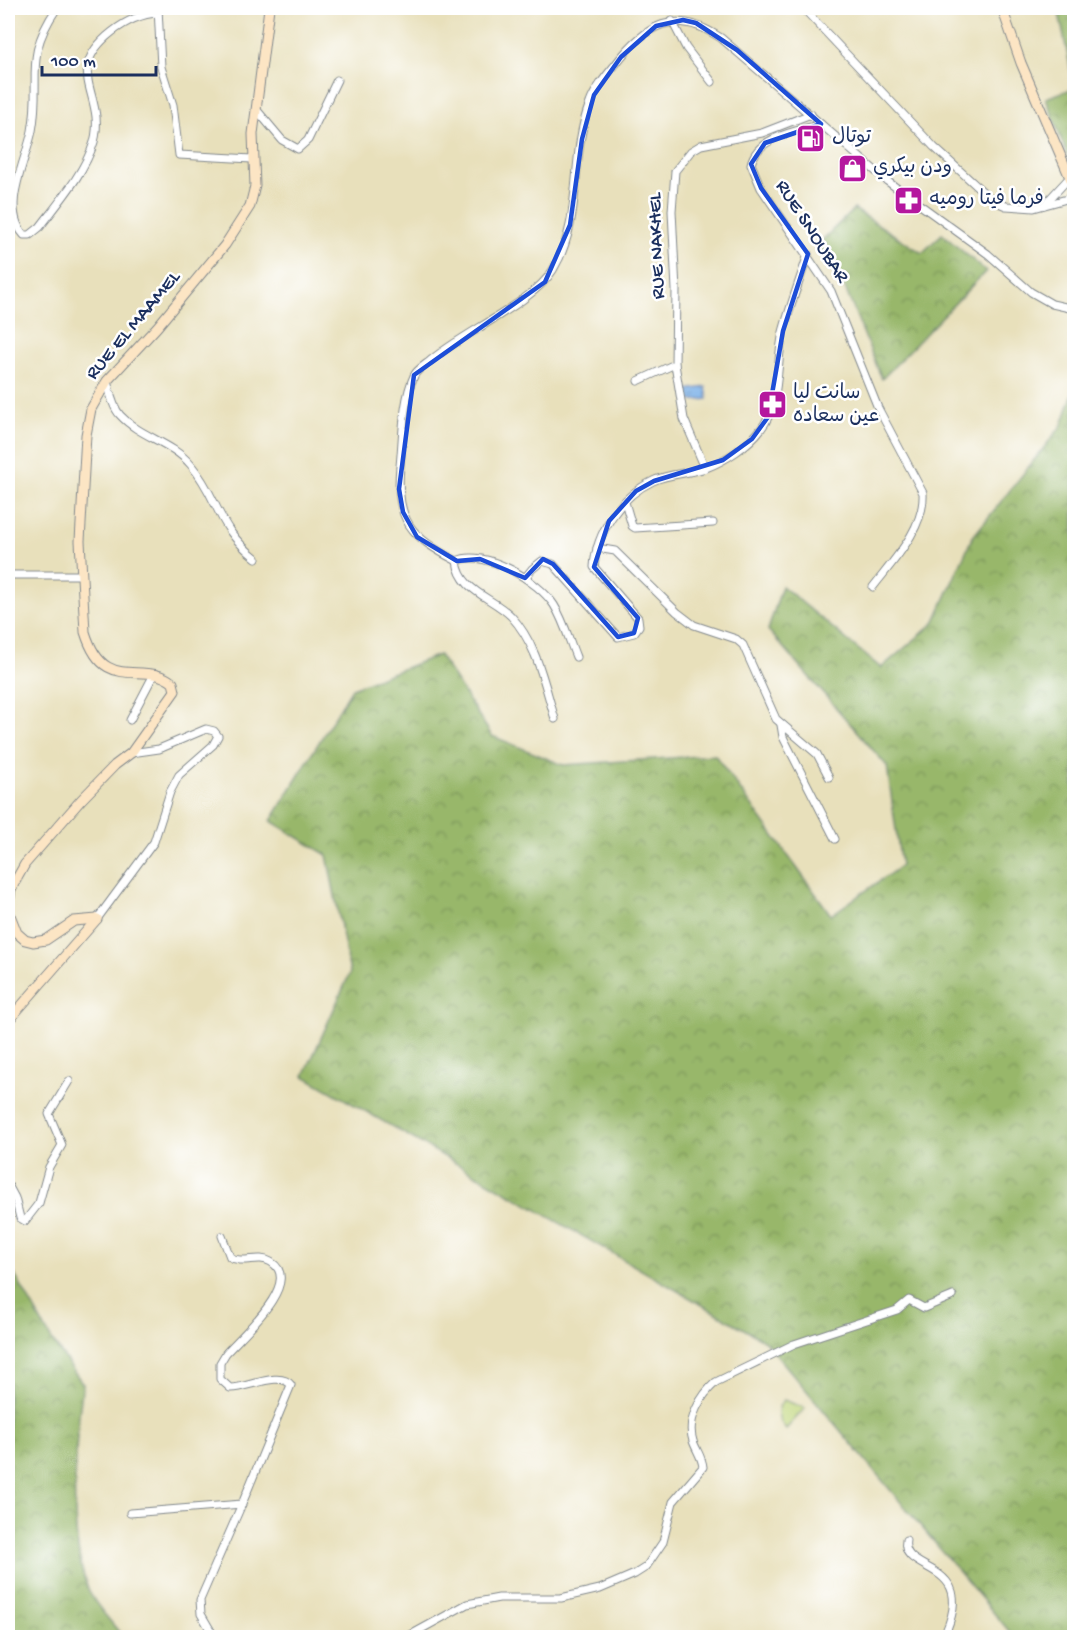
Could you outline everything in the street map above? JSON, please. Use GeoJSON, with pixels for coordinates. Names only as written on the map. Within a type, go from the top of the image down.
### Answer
{"type":"FeatureCollection","features":[{"type":"Feature","properties":{"kind":"street"},"geometry":{"type":"LineString","coordinates":[[57,8],[35,52],[31,133],[18,167],[12,194],[16,223],[24,235],[30,235],[40,227],[80,171],[92,148],[96,127],[86,72],[89,58],[95,47],[126,22],[144,14],[158,10],[161,67],[173,105],[179,155],[252,159]]}},
{"type":"Feature","properties":{"kind":"street","name":"RUE EL MAAMEL"},"geometry":{"type":"LineString","coordinates":[[131,753],[175,691],[170,681],[112,669],[95,656],[84,632],[80,541],[88,421],[99,393],[107,381],[158,327],[237,229],[253,196],[255,186],[252,159],[256,109],[269,8]]}},
{"type":"Feature","properties":{"kind":"street"},"geometry":{"type":"LineString","coordinates":[[803,8],[934,147],[992,200],[1016,208],[1042,207],[1074,197]]}},
{"type":"Feature","properties":{"kind":"street"},"geometry":{"type":"LineString","coordinates":[[1002,8],[1021,63],[1074,187]]}},
{"type":"Feature","properties":{"kind":"street"},"geometry":{"type":"LineString","coordinates":[[672,21],[686,48],[712,82]]}},
{"type":"Feature","properties":{"kind":"street"},"geometry":{"type":"LineString","coordinates":[[457,561],[417,537],[403,512],[399,474],[408,397],[414,375],[458,339],[532,293],[554,269],[573,209],[582,139],[590,103],[610,72],[636,42],[656,26],[672,21],[696,23],[721,38],[887,181],[988,254],[1031,292],[1052,304],[1069,310],[1074,309]]}},
{"type":"Feature","properties":{"kind":"street"},"geometry":{"type":"LineString","coordinates":[[256,109],[282,140],[298,149],[308,140],[337,80]]}},
{"type":"Feature","properties":{"kind":"street","name":"RUE NAKHEL"},"geometry":{"type":"LineString","coordinates":[[705,468],[684,419],[675,364],[676,290],[672,211],[675,171],[691,151],[701,145],[762,133],[811,114]]}},
{"type":"Feature","properties":{"kind":"street","name":"RUE SNOUBAR"},"geometry":{"type":"LineString","coordinates":[[821,124],[765,143],[755,152],[751,164],[761,188],[831,291],[878,408],[923,493],[923,502],[913,530],[873,587]]}},
{"type":"Feature","properties":{"kind":"street"},"geometry":{"type":"LineString","coordinates":[[1042,207],[1070,177]]}},
{"type":"Feature","properties":{"kind":"street"},"geometry":{"type":"LineString","coordinates":[[525,578],[531,568],[542,561],[553,564],[601,616],[611,632],[618,637],[634,633],[639,626],[638,618],[594,567],[597,548],[609,521],[636,491],[654,481],[705,468],[752,439],[766,423],[783,331],[808,254]]}},
{"type":"Feature","properties":{"kind":"street"},"geometry":{"type":"LineString","coordinates":[[638,381],[675,364]]}},
{"type":"Feature","properties":{"kind":"street"},"geometry":{"type":"LineString","coordinates":[[107,381],[119,414],[145,433],[175,450],[189,462],[230,535],[255,558]]}},
{"type":"Feature","properties":{"kind":"street"},"geometry":{"type":"LineString","coordinates":[[625,502],[632,526],[635,528],[713,523]]}},
{"type":"Feature","properties":{"kind":"street"},"geometry":{"type":"LineString","coordinates":[[597,548],[615,551],[677,612],[694,625],[736,639],[743,645],[765,698],[782,725],[817,754],[829,777]]}},
{"type":"Feature","properties":{"kind":"street"},"geometry":{"type":"LineString","coordinates":[[457,561],[465,557],[480,559],[525,578],[553,603],[576,657]]}},
{"type":"Feature","properties":{"kind":"street"},"geometry":{"type":"LineString","coordinates":[[457,561],[458,573],[464,582],[501,608],[523,632],[540,666],[555,719]]}},
{"type":"Feature","properties":{"kind":"street"},"geometry":{"type":"LineString","coordinates":[[8,575],[81,575]]}},
{"type":"Feature","properties":{"kind":"street"},"geometry":{"type":"LineString","coordinates":[[130,720],[153,676]]}},
{"type":"Feature","properties":{"kind":"street"},"geometry":{"type":"LineString","coordinates":[[782,725],[783,737],[835,839]]}},
{"type":"Feature","properties":{"kind":"street"},"geometry":{"type":"LineString","coordinates":[[8,1021],[97,919],[154,842],[170,792],[179,775],[213,745],[218,736],[214,731],[206,729],[159,749],[131,753],[98,781],[34,854],[17,876],[8,898],[8,910],[17,933],[33,942],[46,940],[74,921],[97,919]]}},
{"type":"Feature","properties":{"kind":"street"},"geometry":{"type":"LineString","coordinates":[[8,1185],[15,1198],[20,1218],[25,1221],[39,1203],[49,1167],[62,1145],[49,1114],[69,1081]]}},
{"type":"Feature","properties":{"kind":"street"},"geometry":{"type":"LineString","coordinates":[[214,1638],[201,1614],[200,1600],[291,1385],[283,1380],[273,1380],[230,1388],[220,1379],[220,1363],[226,1353],[269,1305],[282,1283],[280,1270],[271,1262],[256,1259],[238,1260],[230,1257],[222,1236]]}},
{"type":"Feature","properties":{"kind":"street"},"geometry":{"type":"LineString","coordinates":[[405,1638],[474,1602],[499,1598],[569,1597],[612,1585],[635,1574],[646,1567],[663,1542],[673,1502],[703,1467],[691,1429],[700,1400],[706,1390],[716,1382],[783,1348],[897,1310],[909,1300],[924,1308],[952,1296]]}},
{"type":"Feature","properties":{"kind":"street"},"geometry":{"type":"LineString","coordinates":[[130,1514],[242,1504]]}},
{"type":"Feature","properties":{"kind":"street"},"geometry":{"type":"LineString","coordinates":[[906,1540],[910,1556],[944,1576],[954,1591],[954,1608],[943,1638]]}},
{"type":"Feature","properties":{"kind":"highlighted area"},"geometry":{"type":"Polygon","coordinates":[[[683,20],[696,23],[737,50],[821,124],[765,143],[751,164],[761,188],[808,254],[783,331],[768,417],[752,439],[723,460],[654,481],[636,491],[609,521],[594,567],[638,618],[634,633],[618,637],[611,632],[553,564],[543,559],[525,578],[480,559],[457,561],[417,537],[403,512],[399,489],[414,375],[545,282],[570,225],[582,139],[594,95],[621,57],[656,26],[683,20]]]}},
{"type":"Feature","properties":{"kind":"green space"},"geometry":{"type":"Polygon","coordinates":[[[1058,8],[1073,8],[1074,86],[1058,8]]]}},
{"type":"Feature","properties":{"kind":"green space"},"geometry":{"type":"Polygon","coordinates":[[[1074,88],[1074,174],[1046,98],[1074,88]]]}},
{"type":"Feature","properties":{"kind":"green space"},"geometry":{"type":"Polygon","coordinates":[[[854,209],[922,253],[942,234],[986,271],[882,379],[843,283],[816,246],[854,209]]]}},
{"type":"Feature","properties":{"kind":"green space"},"geometry":{"type":"Polygon","coordinates":[[[1074,390],[1074,1637],[1014,1637],[765,1341],[304,1076],[350,973],[327,855],[271,821],[352,688],[439,655],[492,736],[563,765],[715,755],[831,915],[901,866],[887,766],[768,630],[782,586],[881,668],[934,623],[972,538],[1062,425],[1074,390]]]}},
{"type":"Feature","properties":{"kind":"green space"},"geometry":{"type":"Polygon","coordinates":[[[8,1263],[53,1342],[83,1384],[75,1461],[75,1521],[78,1549],[83,1574],[91,1595],[119,1632],[112,1637],[8,1637],[8,1263]]]}},
{"type":"Feature","properties":{"kind":"green space"},"geometry":{"type":"Polygon","coordinates":[[[784,1400],[805,1408],[786,1429],[778,1414],[779,1407],[784,1400]]]}},
{"type":"Feature","properties":{"kind":"water"},"geometry":{"type":"Polygon","coordinates":[[[706,387],[708,399],[688,401],[686,390],[706,387]]]}},
{"type":"Feature","properties":{"kind":"place","name":"توتال"},"geometry":{"type":"Point","coordinates":[811,138]}},
{"type":"Feature","properties":{"kind":"place","name":"ودن بيكري"},"geometry":{"type":"Point","coordinates":[852,168]}},
{"type":"Feature","properties":{"kind":"place","name":"فرما فيتا روميه"},"geometry":{"type":"Point","coordinates":[908,200]}},
{"type":"Feature","properties":{"kind":"place","name":"سانت ليا عين سعاده"},"geometry":{"type":"Point","coordinates":[772,405]}}]}
